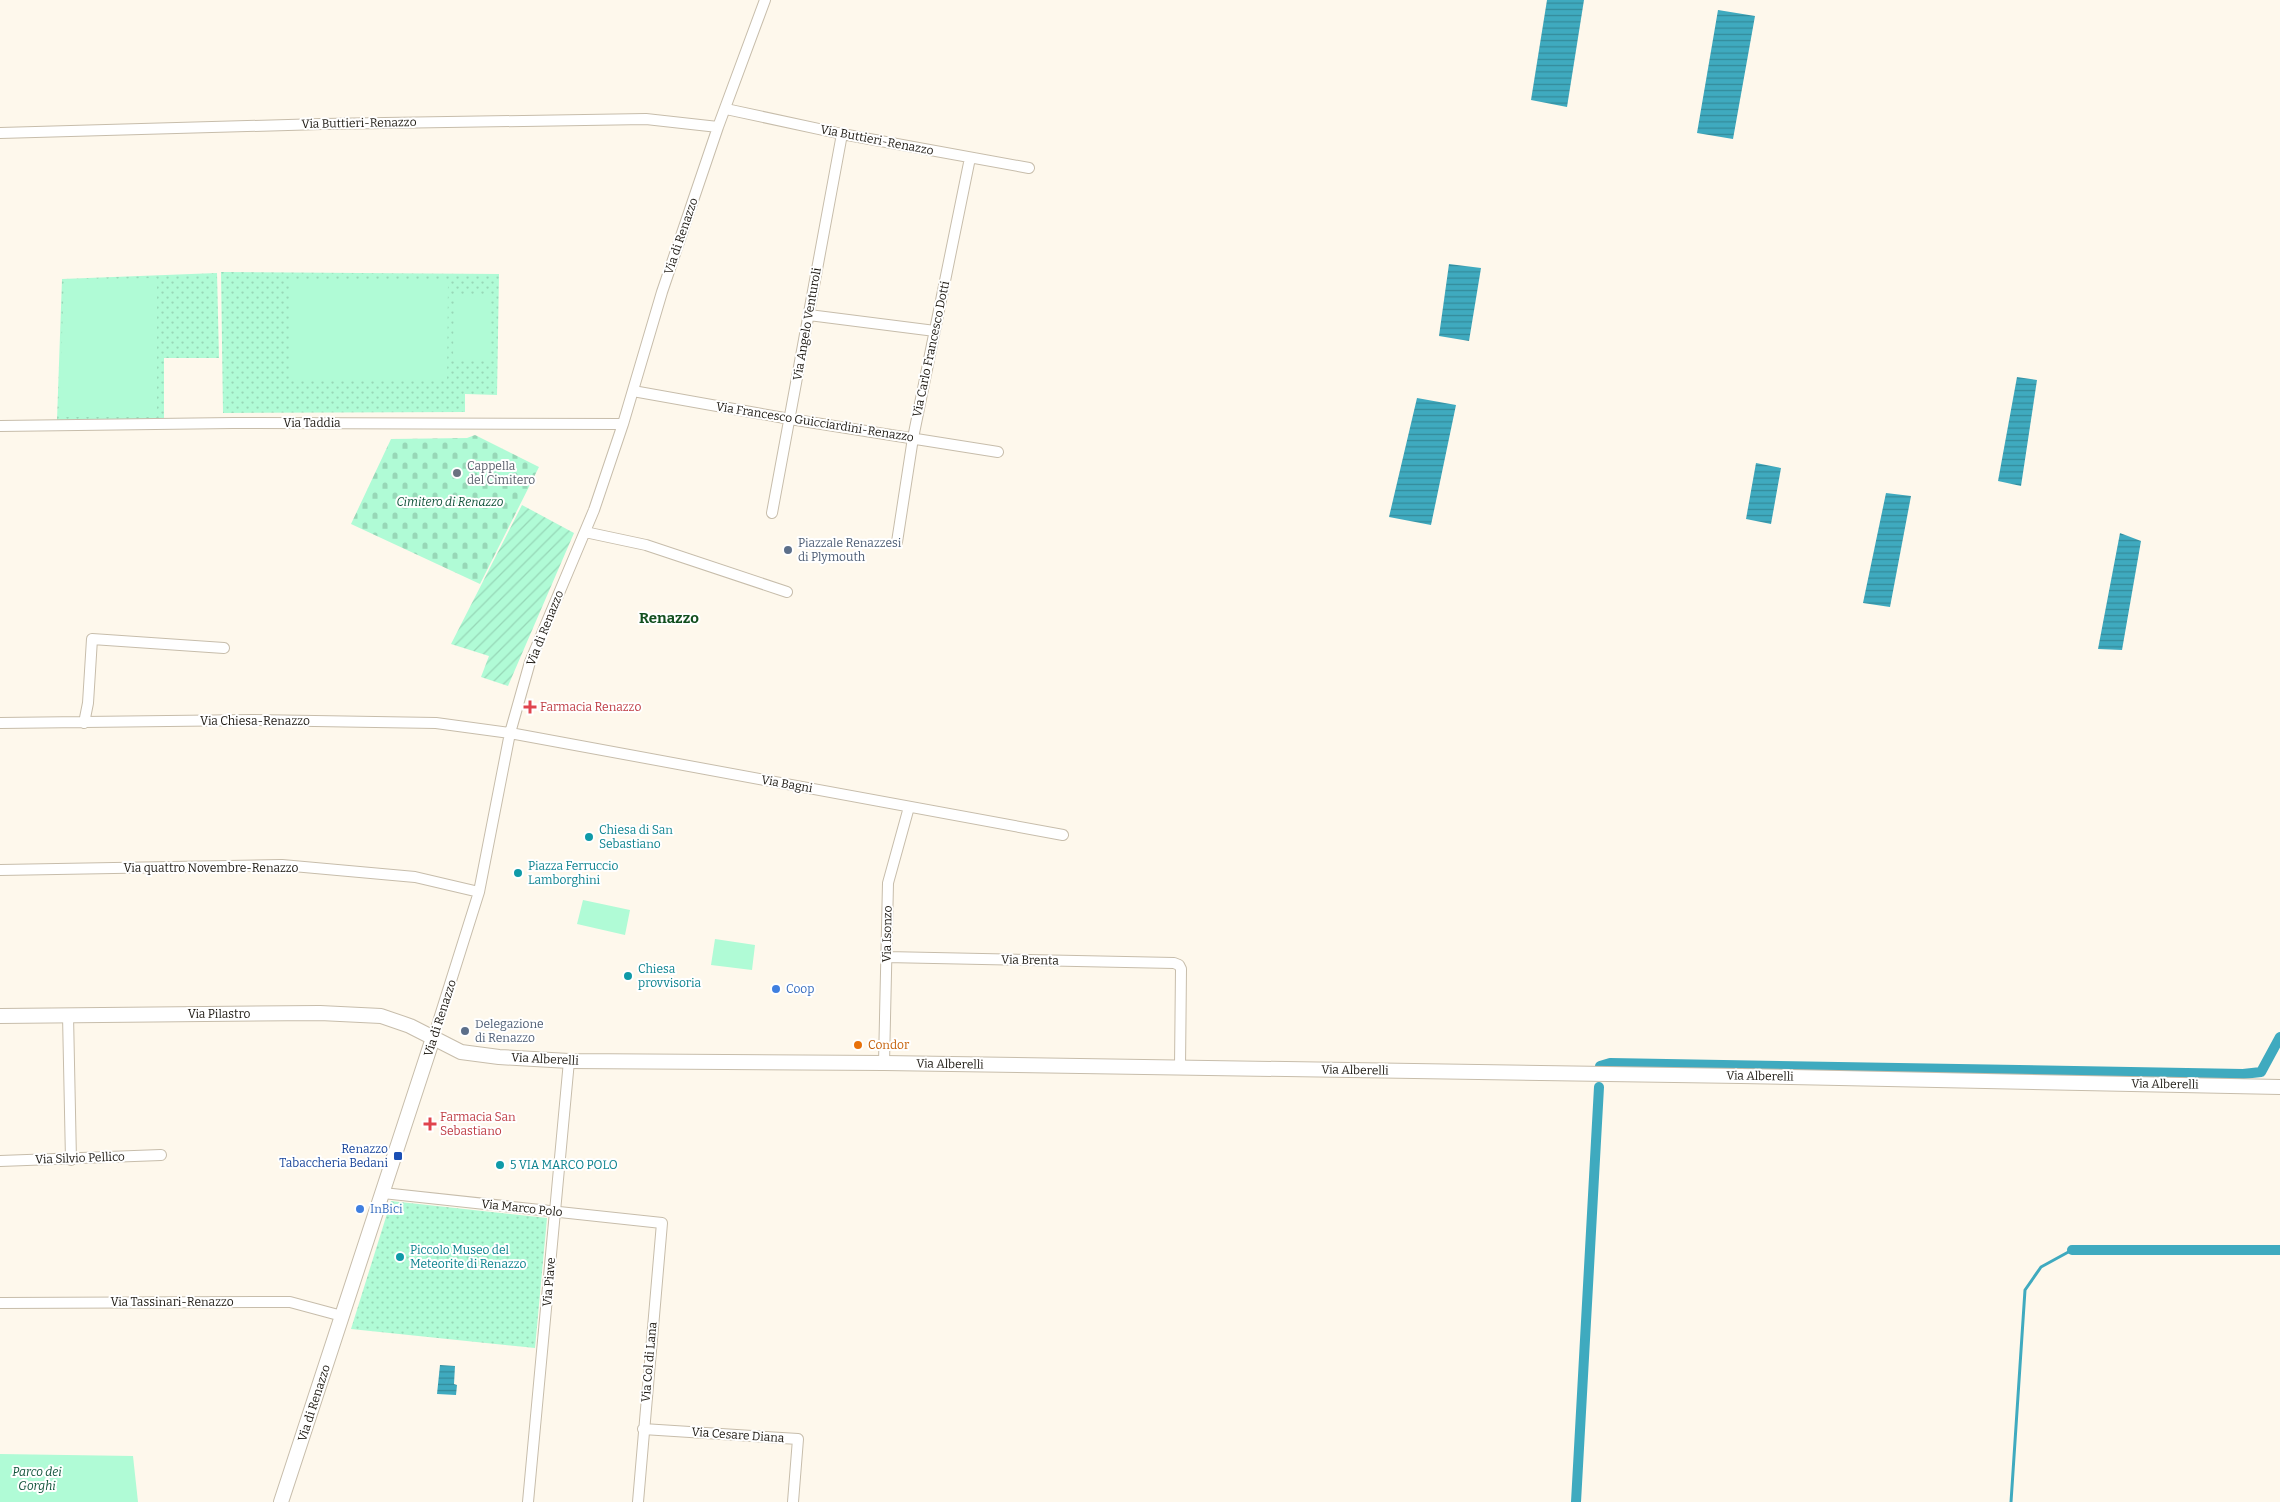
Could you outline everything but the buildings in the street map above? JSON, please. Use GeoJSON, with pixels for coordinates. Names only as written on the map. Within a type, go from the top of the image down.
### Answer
{"type":"FeatureCollection","features":[{"type":"Feature","properties":{"kind":"street","name":"Via di Renazzo"},"geometry":{"type":"LineString","coordinates":[[281,1502],[383,1193],[479,892],[510,733],[530,662],[585,532],[624,424],[662,292],[718,127],[765,0]]}},
{"type":"Feature","properties":{"kind":"street","name":"Via Buttieri-Renazzo"},"geometry":{"type":"LineString","coordinates":[[726,108],[842,134],[1029,168]]}},
{"type":"Feature","properties":{"kind":"street","name":"Via Buttieri-Renazzo"},"geometry":{"type":"LineString","coordinates":[[0,133],[332,123],[646,119],[718,127]]}},
{"type":"Feature","properties":{"kind":"street","name":"Via Angelo Venturoli"},"geometry":{"type":"LineString","coordinates":[[772,513],[842,134]]}},
{"type":"Feature","properties":{"kind":"street","name":"Via Carlo Francesco Dotti"},"geometry":{"type":"LineString","coordinates":[[898,542],[913,438],[970,158]]}},
{"type":"Feature","properties":{"kind":"street"},"geometry":{"type":"LineString","coordinates":[[809,315],[935,331]]}},
{"type":"Feature","properties":{"kind":"street","name":"Via Francesco Guicciardini-Renazzo"},"geometry":{"type":"LineString","coordinates":[[633,391],[790,419],[998,452]]}},
{"type":"Feature","properties":{"kind":"street","name":"Via Taddia"},"geometry":{"type":"LineString","coordinates":[[0,426],[233,423],[624,424]]}},
{"type":"Feature","properties":{"kind":"street"},"geometry":{"type":"LineString","coordinates":[[585,532],[646,545],[788,592]]}},
{"type":"Feature","properties":{"kind":"street"},"geometry":{"type":"LineString","coordinates":[[84,723],[88,703],[92,639],[224,648]]}},
{"type":"Feature","properties":{"kind":"street","name":"Via Chiesa-Renazzo"},"geometry":{"type":"LineString","coordinates":[[0,723],[252,720],[436,723],[510,733]]}},
{"type":"Feature","properties":{"kind":"street","name":"Via Bagni"},"geometry":{"type":"LineString","coordinates":[[510,733],[1063,836]]}},
{"type":"Feature","properties":{"kind":"street","name":"Via Isonzo"},"geometry":{"type":"LineString","coordinates":[[884,1063],[888,883],[909,807]]}},
{"type":"Feature","properties":{"kind":"street","name":"Via quattro Novembre-Renazzo"},"geometry":{"type":"LineString","coordinates":[[0,870],[282,865],[415,877],[479,892]]}},
{"type":"Feature","properties":{"kind":"street","name":"Via Brenta"},"geometry":{"type":"LineString","coordinates":[[886,957],[1174,963],[1179,965],[1181,969],[1180,1067]]}},
{"type":"Feature","properties":{"kind":"street","name":"Via Pilastro"},"geometry":{"type":"LineString","coordinates":[[0,1016],[353,1014],[381,1016],[396,1020],[433,1038]]}},
{"type":"Feature","properties":{"kind":"street"},"geometry":{"type":"LineString","coordinates":[[68,1015],[71,1160]]}},
{"type":"Feature","properties":{"kind":"street","name":"Via Alberelli"},"geometry":{"type":"LineString","coordinates":[[433,1038],[462,1052],[499,1057],[569,1061],[1180,1067],[2280,1087]]}},
{"type":"Feature","properties":{"kind":"street","name":"Via Piave"},"geometry":{"type":"LineString","coordinates":[[528,1502],[569,1061]]}},
{"type":"Feature","properties":{"kind":"street","name":"Via Silvio Pellico"},"geometry":{"type":"LineString","coordinates":[[0,1161],[71,1160],[161,1155]]}},
{"type":"Feature","properties":{"kind":"street","name":"Via Marco Polo"},"geometry":{"type":"LineString","coordinates":[[383,1193],[662,1223]]}},
{"type":"Feature","properties":{"kind":"street","name":"Via Col di Lana"},"geometry":{"type":"LineString","coordinates":[[638,1502],[662,1223]]}},
{"type":"Feature","properties":{"kind":"street","name":"Via Tassinari-Renazzo"},"geometry":{"type":"LineString","coordinates":[[0,1303],[290,1302],[342,1316]]}},
{"type":"Feature","properties":{"kind":"street","name":"Via Cesare Diana"},"geometry":{"type":"LineString","coordinates":[[643,1429],[798,1439],[794,1502]]}},
{"type":"Feature","properties":{"kind":"green space"},"geometry":{"type":"Polygon","coordinates":[[[221,272],[499,274],[497,395],[465,394],[465,412],[223,413],[221,272]]]}},
{"type":"Feature","properties":{"kind":"green space"},"geometry":{"type":"Polygon","coordinates":[[[217,273],[219,358],[164,358],[164,420],[57,420],[62,279],[217,273]]]}},
{"type":"Feature","properties":{"kind":"green space"},"geometry":{"type":"Polygon","coordinates":[[[157,278],[157,417],[59,417],[64,280],[157,278]]]}},
{"type":"Feature","properties":{"kind":"green space"},"geometry":{"type":"Polygon","coordinates":[[[290,281],[448,281],[447,381],[290,380],[290,281]]]}},
{"type":"Feature","properties":{"kind":"green space"},"geometry":{"type":"Polygon","coordinates":[[[454,294],[491,294],[491,361],[453,361],[454,294]]]}},
{"type":"Feature","properties":{"kind":"green space","name":"Cimitero di Renazzo"},"geometry":{"type":"Polygon","coordinates":[[[475,435],[539,467],[480,584],[351,524],[391,439],[467,438],[475,435]]]}},
{"type":"Feature","properties":{"kind":"green space"},"geometry":{"type":"Polygon","coordinates":[[[522,505],[574,533],[508,686],[481,677],[489,656],[451,644],[522,505]]]}},
{"type":"Feature","properties":{"kind":"green space"},"geometry":{"type":"Polygon","coordinates":[[[583,900],[630,910],[625,935],[577,924],[583,900]]]}},
{"type":"Feature","properties":{"kind":"green space"},"geometry":{"type":"Polygon","coordinates":[[[715,939],[755,945],[752,970],[711,965],[715,939]]]}},
{"type":"Feature","properties":{"kind":"green space"},"geometry":{"type":"Polygon","coordinates":[[[391,1201],[547,1218],[535,1348],[351,1329],[391,1201]]]}},
{"type":"Feature","properties":{"kind":"green space","name":"Parco dei Gorghi"},"geometry":{"type":"Polygon","coordinates":[[[0,1454],[133,1456],[138,1502],[0,1502],[0,1454]]]}},
{"type":"Feature","properties":{"kind":"water"},"geometry":{"type":"Polygon","coordinates":[[[1547,0],[1584,0],[1567,107],[1531,100],[1547,0]]]}},
{"type":"Feature","properties":{"kind":"water"},"geometry":{"type":"Polygon","coordinates":[[[1718,10],[1755,16],[1733,139],[1697,133],[1718,10]]]}},
{"type":"Feature","properties":{"kind":"water"},"geometry":{"type":"Polygon","coordinates":[[[1449,264],[1481,268],[1469,341],[1439,336],[1449,264]]]}},
{"type":"Feature","properties":{"kind":"water"},"geometry":{"type":"Polygon","coordinates":[[[2017,377],[2037,380],[2021,486],[1998,481],[2017,377]]]}},
{"type":"Feature","properties":{"kind":"water"},"geometry":{"type":"Polygon","coordinates":[[[1417,398],[1456,405],[1431,525],[1389,517],[1417,398]]]}},
{"type":"Feature","properties":{"kind":"water"},"geometry":{"type":"Polygon","coordinates":[[[1756,463],[1781,468],[1771,524],[1746,519],[1756,463]]]}},
{"type":"Feature","properties":{"kind":"water"},"geometry":{"type":"Polygon","coordinates":[[[1886,493],[1911,496],[1890,607],[1863,603],[1886,493]]]}},
{"type":"Feature","properties":{"kind":"water"},"geometry":{"type":"Polygon","coordinates":[[[2120,533],[2141,541],[2122,650],[2098,649],[2120,533]]]}},
{"type":"Feature","properties":{"kind":"water"},"geometry":{"type":"Polygon","coordinates":[[[440,1365],[455,1366],[454,1384],[457,1385],[456,1395],[437,1394],[440,1365]]]}},
{"type":"Feature","properties":{"kind":"waterway"},"geometry":{"type":"LineString","coordinates":[[1600,1066],[1610,1063],[2243,1074],[2261,1072],[2280,1037]]}},
{"type":"Feature","properties":{"kind":"waterway"},"geometry":{"type":"LineString","coordinates":[[1576,1502],[1599,1087]]}},
{"type":"Feature","properties":{"kind":"waterway"},"geometry":{"type":"LineString","coordinates":[[2011,1502],[2025,1290],[2041,1267],[2072,1250]]}},
{"type":"Feature","properties":{"kind":"waterway"},"geometry":{"type":"LineString","coordinates":[[2072,1250],[2280,1250]]}},
{"type":"Feature","properties":{"kind":"place","name":"Cappella del Cimitero"},"geometry":{"type":"Point","coordinates":[457,473]}},
{"type":"Feature","properties":{"kind":"place","name":"Piazzale Renazzesi di Plymouth"},"geometry":{"type":"Point","coordinates":[788,550]}},
{"type":"Feature","properties":{"kind":"place","name":"Farmacia Renazzo"},"geometry":{"type":"Point","coordinates":[530,707]}},
{"type":"Feature","properties":{"kind":"place","name":"Chiesa di San Sebastiano"},"geometry":{"type":"Point","coordinates":[589,837]}},
{"type":"Feature","properties":{"kind":"place","name":"Piazza Ferruccio Lamborghini"},"geometry":{"type":"Point","coordinates":[518,873]}},
{"type":"Feature","properties":{"kind":"place","name":"Chiesa provvisoria"},"geometry":{"type":"Point","coordinates":[628,976]}},
{"type":"Feature","properties":{"kind":"place","name":"Coop"},"geometry":{"type":"Point","coordinates":[776,989]}},
{"type":"Feature","properties":{"kind":"place","name":"Delegazione di Renazzo"},"geometry":{"type":"Point","coordinates":[465,1031]}},
{"type":"Feature","properties":{"kind":"place","name":"Condor"},"geometry":{"type":"Point","coordinates":[858,1045]}},
{"type":"Feature","properties":{"kind":"place","name":"Farmacia San Sebastiano"},"geometry":{"type":"Point","coordinates":[430,1124]}},
{"type":"Feature","properties":{"kind":"place","name":"Renazzo Tabaccheria Bedani"},"geometry":{"type":"Point","coordinates":[398,1156]}},
{"type":"Feature","properties":{"kind":"place","name":"5 VIA MARCO POLO"},"geometry":{"type":"Point","coordinates":[500,1165]}},
{"type":"Feature","properties":{"kind":"place","name":"InBici"},"geometry":{"type":"Point","coordinates":[360,1209]}},
{"type":"Feature","properties":{"kind":"place","name":"Piccolo Museo del Meteorite di Renazzo"},"geometry":{"type":"Point","coordinates":[400,1257]}},
{"type":"Feature","properties":{"kind":"district","name":"Renazzo"},"geometry":{"type":"Point","coordinates":[669,618]}}]}
